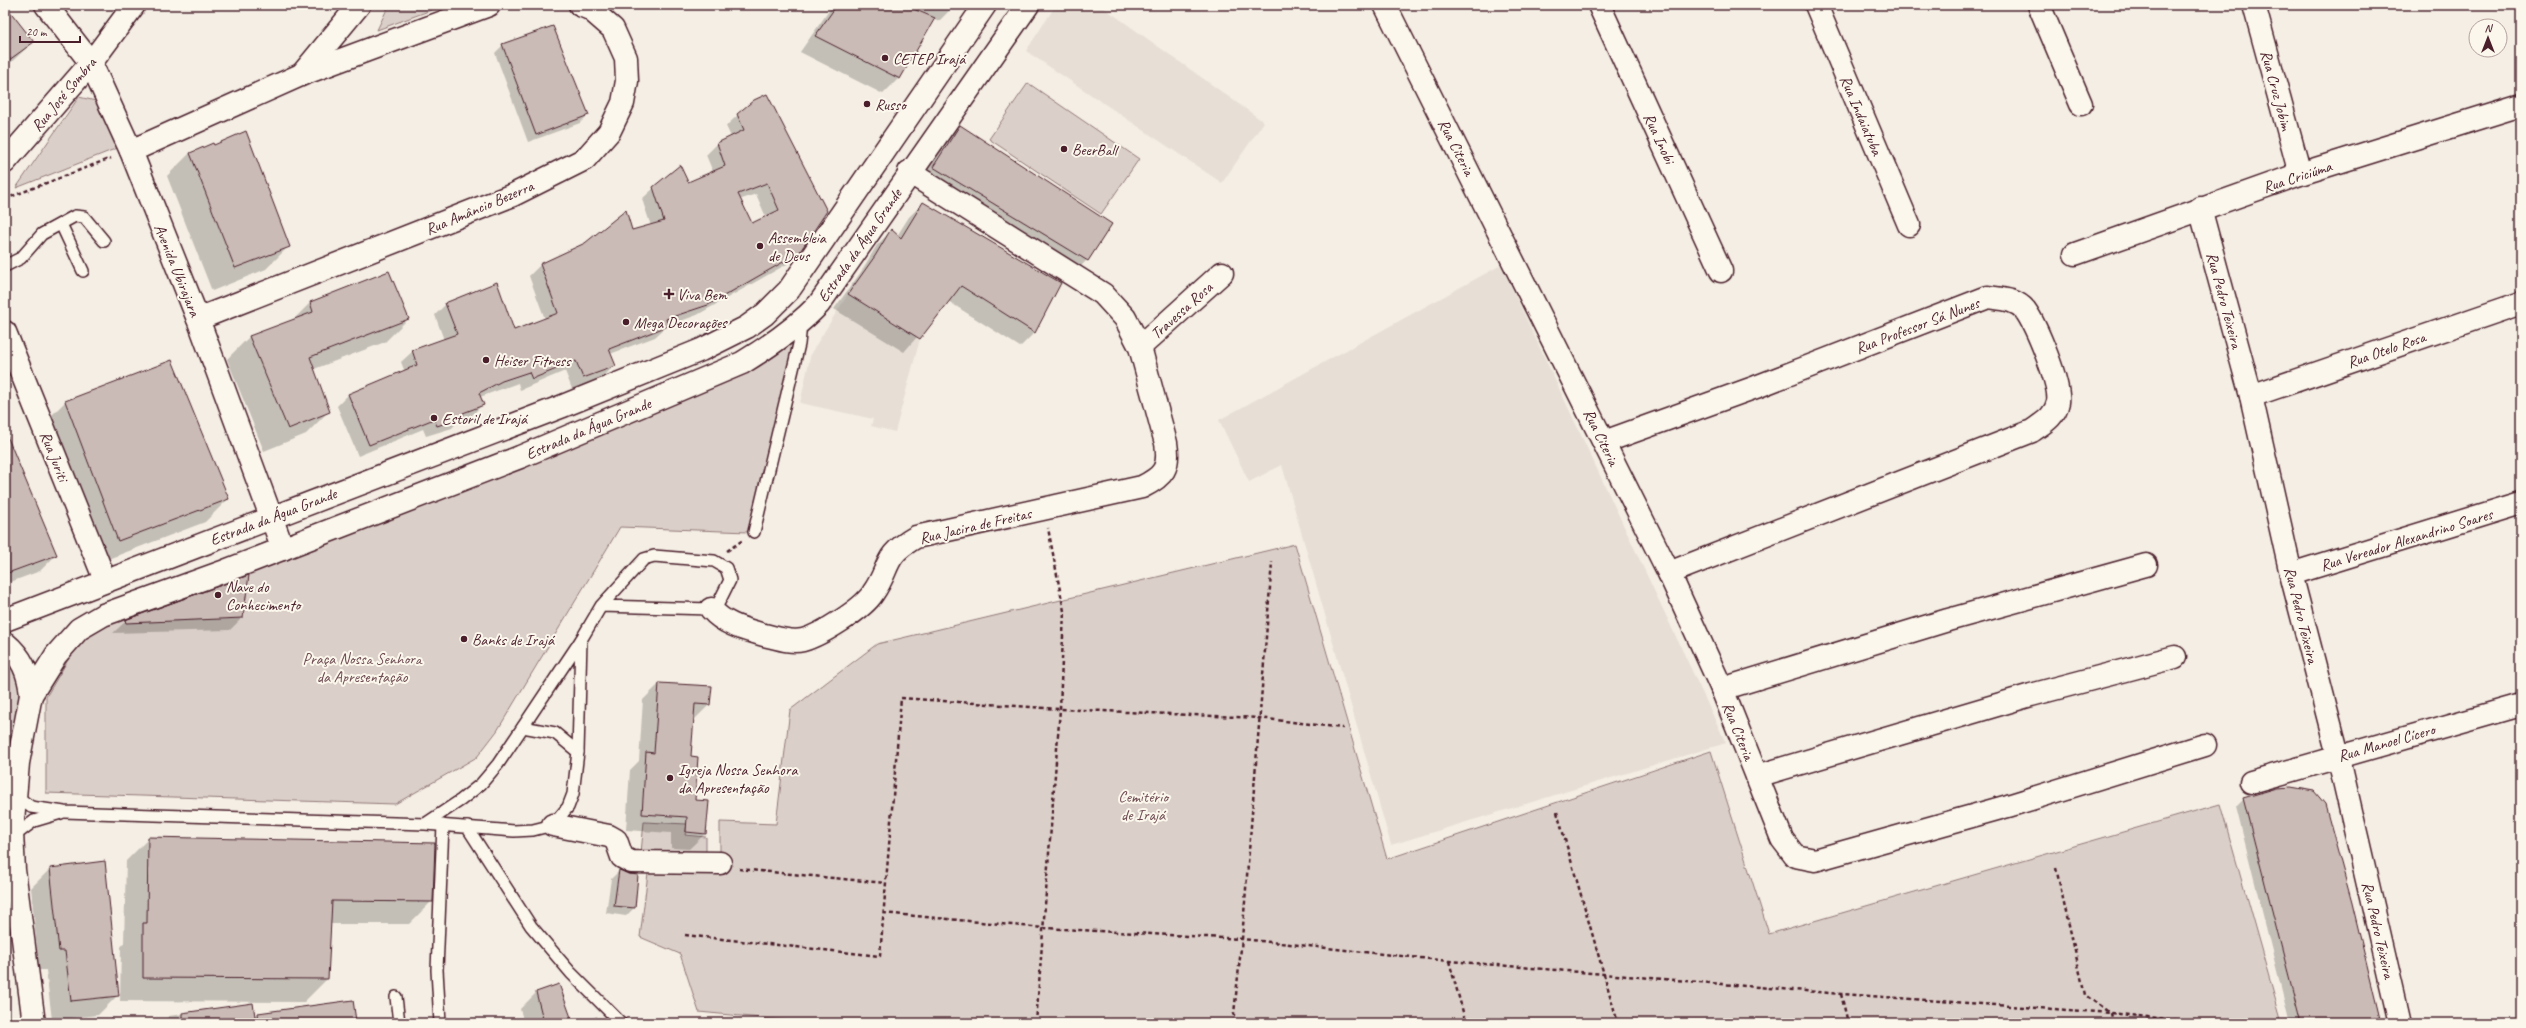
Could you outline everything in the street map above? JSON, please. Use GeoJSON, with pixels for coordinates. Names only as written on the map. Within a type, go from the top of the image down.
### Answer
{"type":"FeatureCollection","features":[{"type":"Feature","properties":{"kind":"street","name":"Avenida Ubirajara"},"geometry":{"type":"LineString","coordinates":[[46,5],[91,63],[131,151],[198,319],[282,549]]}},
{"type":"Feature","properties":{"kind":"street","name":"Rua José Sombra"},"geometry":{"type":"LineString","coordinates":[[5,162],[91,63],[134,5]]}},
{"type":"Feature","properties":{"kind":"street"},"geometry":{"type":"LineString","coordinates":[[303,74],[359,5]]}},
{"type":"Feature","properties":{"kind":"street"},"geometry":{"type":"LineString","coordinates":[[131,151],[303,74],[489,5]]}},
{"type":"Feature","properties":{"kind":"street","name":"Rua Amâncio Bezerra"},"geometry":{"type":"LineString","coordinates":[[198,319],[513,195],[585,159],[609,132],[623,103],[627,81],[626,58],[613,29],[590,9],[580,5]]}},
{"type":"Feature","properties":{"kind":"street","name":"Estrada da Água Grande"},"geometry":{"type":"LineString","coordinates":[[5,620],[563,406],[694,353],[747,327],[765,314],[789,290],[985,5]]}},
{"type":"Feature","properties":{"kind":"street","name":"Estrada da Água Grande"},"geometry":{"type":"LineString","coordinates":[[31,695],[56,655],[79,629],[97,619],[520,457],[734,366],[801,324],[819,304],[909,172],[1028,5]]}},
{"type":"Feature","properties":{"kind":"street","name":"Rua Citeria"},"geometry":{"type":"LineString","coordinates":[[1385,5],[1669,574],[1722,689],[1758,776],[1782,840],[1795,856],[1815,860],[2008,806],[2205,745]]}},
{"type":"Feature","properties":{"kind":"street","name":"Rua Inobi"},"geometry":{"type":"LineString","coordinates":[[1599,5],[1721,271]]}},
{"type":"Feature","properties":{"kind":"street","name":"Rua Indaiatuba"},"geometry":{"type":"LineString","coordinates":[[1816,5],[1909,225]]}},
{"type":"Feature","properties":{"kind":"street"},"geometry":{"type":"LineString","coordinates":[[2039,5],[2081,104]]}},
{"type":"Feature","properties":{"kind":"street","name":"Rua Cruz Jobim"},"geometry":{"type":"LineString","coordinates":[[2254,5],[2300,174]]}},
{"type":"Feature","properties":{"kind":"street","name":"Rua Criciúma"},"geometry":{"type":"LineString","coordinates":[[2075,254],[2200,208],[2300,174],[2521,105]]}},
{"type":"Feature","properties":{"kind":"street"},"geometry":{"type":"LineString","coordinates":[[909,172],[1103,294],[1124,318],[1140,347]]}},
{"type":"Feature","properties":{"kind":"street","name":"Rua Pedro Teixeira"},"geometry":{"type":"LineString","coordinates":[[2200,208],[2252,396],[2292,574],[2338,756],[2400,1023]]}},
{"type":"Feature","properties":{"kind":"street","name":"Travessa Rosa"},"geometry":{"type":"LineString","coordinates":[[1140,347],[1222,273]]}},
{"type":"Feature","properties":{"kind":"street","name":"Rua Professor Sá Nunes"},"geometry":{"type":"LineString","coordinates":[[1604,442],[1756,388],[1988,298],[2010,300],[2024,310],[2045,349],[2056,381],[2058,401],[2053,416],[2032,431],[1669,574]]}},
{"type":"Feature","properties":{"kind":"street","name":"Rua Otelo Rosa"},"geometry":{"type":"LineString","coordinates":[[2252,396],[2521,303]]}},
{"type":"Feature","properties":{"kind":"street","name":"Rua Juriti"},"geometry":{"type":"LineString","coordinates":[[5,332],[106,580]]}},
{"type":"Feature","properties":{"kind":"street","name":"Rua Jacira de Freitas"},"geometry":{"type":"LineString","coordinates":[[710,609],[718,618],[736,627],[786,641],[803,640],[862,606],[874,593],[888,560],[899,547],[916,537],[1142,488],[1154,482],[1164,471],[1168,458],[1166,443],[1140,347]]}},
{"type":"Feature","properties":{"kind":"street","name":"Rua Vereador Alexandrino Soares"},"geometry":{"type":"LineString","coordinates":[[2292,574],[2521,503]]}},
{"type":"Feature","properties":{"kind":"street"},"geometry":{"type":"LineString","coordinates":[[1722,689],[1948,620],[2146,565]]}},
{"type":"Feature","properties":{"kind":"street"},"geometry":{"type":"LineString","coordinates":[[5,643],[24,663],[30,679],[31,695],[24,727],[15,795],[13,837],[14,870],[34,1023]]}},
{"type":"Feature","properties":{"kind":"street"},"geometry":{"type":"LineString","coordinates":[[1758,776],[2031,695],[2175,657]]}},
{"type":"Feature","properties":{"kind":"street","name":"Rua Manoel Cícero"},"geometry":{"type":"LineString","coordinates":[[2251,782],[2338,756],[2520,710]]}},
{"type":"Feature","properties":{"kind":"street"},"geometry":{"type":"LineString","coordinates":[[553,825],[609,836],[616,840],[622,857],[631,862],[720,862]]}},
{"type":"Feature","properties":{"kind":"lane"},"geometry":{"type":"LineString","coordinates":[[5,266],[21,258],[42,234],[75,216],[84,217],[104,241]]}},
{"type":"Feature","properties":{"kind":"lane"},"geometry":{"type":"LineString","coordinates":[[60,224],[83,271]]}},
{"type":"Feature","properties":{"kind":"lane"},"geometry":{"type":"LineString","coordinates":[[754,532],[799,344],[801,324]]}},
{"type":"Feature","properties":{"kind":"lane"},"geometry":{"type":"LineString","coordinates":[[425,824],[462,800],[481,784],[523,727],[581,640],[601,606],[644,559],[654,556],[714,561],[726,568],[730,580],[718,604],[710,609],[601,606]]}},
{"type":"Feature","properties":{"kind":"lane"},"geometry":{"type":"LineString","coordinates":[[15,795],[31,807],[64,812],[425,824],[514,831],[533,830],[553,825],[568,807],[573,794],[578,752],[581,640]]}},
{"type":"Feature","properties":{"kind":"lane"},"geometry":{"type":"LineString","coordinates":[[523,727],[554,733],[578,752]]}},
{"type":"Feature","properties":{"kind":"lane"},"geometry":{"type":"LineString","coordinates":[[13,837],[34,821],[64,812]]}},
{"type":"Feature","properties":{"kind":"lane"},"geometry":{"type":"LineString","coordinates":[[440,1023],[437,970],[444,825]]}},
{"type":"Feature","properties":{"kind":"lane"},"geometry":{"type":"LineString","coordinates":[[467,827],[531,926],[571,973],[621,1023]]}},
{"type":"Feature","properties":{"kind":"lane"},"geometry":{"type":"LineString","coordinates":[[396,997],[399,1023]]}},
{"type":"Feature","properties":{"kind":"path"},"geometry":{"type":"LineString","coordinates":[[5,199],[131,151]]}},
{"type":"Feature","properties":{"kind":"path"},"geometry":{"type":"LineString","coordinates":[[1036,1023],[1060,709],[1064,611],[1044,509]]}},
{"type":"Feature","properties":{"kind":"path"},"geometry":{"type":"LineString","coordinates":[[714,561],[754,532]]}},
{"type":"Feature","properties":{"kind":"path"},"geometry":{"type":"LineString","coordinates":[[1233,1023],[1242,940],[1272,562]]}},
{"type":"Feature","properties":{"kind":"path"},"geometry":{"type":"LineString","coordinates":[[685,935],[880,956],[901,698],[1060,709],[1259,718],[1344,728]]}},
{"type":"Feature","properties":{"kind":"path"},"geometry":{"type":"LineString","coordinates":[[1557,812],[1618,1023]]}},
{"type":"Feature","properties":{"kind":"path"},"geometry":{"type":"LineString","coordinates":[[720,862],[732,868],[885,883]]}},
{"type":"Feature","properties":{"kind":"path"},"geometry":{"type":"LineString","coordinates":[[2056,868],[2085,995],[2110,1013],[2112,1023]]}},
{"type":"Feature","properties":{"kind":"path"},"geometry":{"type":"LineString","coordinates":[[883,913],[1044,928],[1242,940],[1449,961],[1841,994],[2110,1013],[2205,1023]]}},
{"type":"Feature","properties":{"kind":"path"},"geometry":{"type":"LineString","coordinates":[[1449,961],[1466,1023]]}},
{"type":"Feature","properties":{"kind":"path"},"geometry":{"type":"LineString","coordinates":[[1841,994],[1848,1023]]}},
{"type":"Feature","properties":{"kind":"shaded area"},"geometry":{"type":"Polygon","coordinates":[[[1056,5],[1100,5],[1264,122],[1222,183],[1026,51],[1056,5]]]}},
{"type":"Feature","properties":{"kind":"shaded area"},"geometry":{"type":"Polygon","coordinates":[[[1501,265],[1726,743],[1391,845],[1282,465],[1249,482],[1219,420],[1501,265]]]}},
{"type":"Feature","properties":{"kind":"shaded area"},"geometry":{"type":"Polygon","coordinates":[[[848,294],[900,328],[902,326],[920,339],[895,432],[871,426],[873,419],[800,403],[811,353],[848,294]]]}},
{"type":"Feature","properties":{"kind":"green space"},"geometry":{"type":"Polygon","coordinates":[[[389,5],[445,5],[377,30],[389,5]]]}},
{"type":"Feature","properties":{"kind":"green space","name":"BeerBall"},"geometry":{"type":"Polygon","coordinates":[[[1028,83],[1139,159],[1101,214],[989,139],[1028,83]]]}},
{"type":"Feature","properties":{"kind":"green space"},"geometry":{"type":"Polygon","coordinates":[[[79,97],[104,103],[120,147],[16,188],[79,97]]]}},
{"type":"Feature","properties":{"kind":"green space","name":"Praça Nossa Senhora da Apresentação"},"geometry":{"type":"Polygon","coordinates":[[[798,331],[748,532],[620,527],[497,731],[477,757],[395,804],[46,793],[46,697],[87,628],[798,331]]]}},
{"type":"Feature","properties":{"kind":"green space","name":"Cemitério de Irajá"},"geometry":{"type":"Polygon","coordinates":[[[1295,544],[1387,859],[1711,751],[1769,934],[2220,804],[2282,1023],[814,1023],[699,1012],[680,954],[640,937],[649,865],[720,863],[720,822],[776,824],[790,710],[877,644],[1295,544]]]}},
{"type":"Feature","properties":{"kind":"green space"},"geometry":{"type":"Polygon","coordinates":[[[5,651],[25,686],[5,795],[5,651]]]}},
{"type":"Feature","properties":{"kind":"green space"},"geometry":{"type":"Polygon","coordinates":[[[644,822],[687,824],[685,835],[706,837],[706,858],[641,853],[644,822]]]}},
{"type":"Feature","properties":{"kind":"building"},"geometry":{"type":"Polygon","coordinates":[[[5,5],[34,42],[5,63],[5,5]]]}},
{"type":"Feature","properties":{"kind":"building","name":"CETEP Irajá"},"geometry":{"type":"Polygon","coordinates":[[[837,5],[904,5],[935,18],[900,79],[815,36],[837,5]]]}},
{"type":"Feature","properties":{"kind":"building"},"geometry":{"type":"Polygon","coordinates":[[[553,26],[589,115],[536,135],[502,44],[553,26]]]}},
{"type":"Feature","properties":{"kind":"building"},"geometry":{"type":"Polygon","coordinates":[[[767,94],[827,211],[799,253],[708,305],[666,319],[668,326],[609,349],[616,366],[583,378],[576,361],[532,379],[529,372],[502,381],[479,393],[484,405],[463,413],[464,417],[437,426],[434,419],[369,445],[348,394],[417,365],[412,350],[457,334],[445,303],[497,282],[514,330],[558,313],[540,264],[585,243],[626,210],[632,230],[664,221],[653,187],[680,165],[688,182],[725,166],[717,143],[744,130],[737,114],[754,100],[767,94]],[[767,183],[738,194],[752,223],[779,210],[767,183]]]}},
{"type":"Feature","properties":{"kind":"building"},"geometry":{"type":"Polygon","coordinates":[[[960,125],[1112,224],[1088,261],[933,167],[960,125]]]}},
{"type":"Feature","properties":{"kind":"building"},"geometry":{"type":"Polygon","coordinates":[[[246,131],[290,247],[235,268],[190,153],[213,143],[214,145],[246,131]]]}},
{"type":"Feature","properties":{"kind":"building"},"geometry":{"type":"Polygon","coordinates":[[[923,202],[1061,283],[1035,333],[961,286],[920,339],[848,294],[875,256],[891,229],[901,238],[923,202]]]}},
{"type":"Feature","properties":{"kind":"building"},"geometry":{"type":"Polygon","coordinates":[[[389,271],[409,319],[310,357],[330,412],[288,429],[249,336],[313,312],[310,302],[389,271]]]}},
{"type":"Feature","properties":{"kind":"building"},"geometry":{"type":"Polygon","coordinates":[[[172,360],[229,499],[118,541],[65,401],[172,360]]]}},
{"type":"Feature","properties":{"kind":"building"},"geometry":{"type":"Polygon","coordinates":[[[5,431],[57,555],[5,574],[5,431]]]}},
{"type":"Feature","properties":{"kind":"building","name":"Nave do Conhecimento"},"geometry":{"type":"Polygon","coordinates":[[[249,575],[243,618],[126,623],[125,620],[249,575]]]}},
{"type":"Feature","properties":{"kind":"building","name":"Igreja Nossa Senhora da Apresentação"},"geometry":{"type":"Polygon","coordinates":[[[659,683],[712,686],[710,705],[695,704],[691,756],[698,757],[695,800],[709,801],[706,834],[686,832],[687,817],[642,814],[646,752],[654,753],[659,683]]]}},
{"type":"Feature","properties":{"kind":"building"},"geometry":{"type":"Polygon","coordinates":[[[2291,787],[2314,791],[2325,804],[2352,903],[2381,1023],[2301,1023],[2243,798],[2277,788],[2291,787]]]}},
{"type":"Feature","properties":{"kind":"building"},"geometry":{"type":"Polygon","coordinates":[[[148,837],[435,843],[433,902],[332,901],[328,979],[143,978],[143,923],[147,923],[148,837]]]}},
{"type":"Feature","properties":{"kind":"building"},"geometry":{"type":"Polygon","coordinates":[[[105,861],[119,996],[71,1001],[65,951],[59,951],[50,868],[105,861]]]}},
{"type":"Feature","properties":{"kind":"building"},"geometry":{"type":"Polygon","coordinates":[[[619,870],[638,875],[635,908],[614,906],[619,870]]]}},
{"type":"Feature","properties":{"kind":"building"},"geometry":{"type":"Polygon","coordinates":[[[559,984],[573,1023],[544,1023],[536,992],[559,984]]]}},
{"type":"Feature","properties":{"kind":"building"},"geometry":{"type":"Polygon","coordinates":[[[353,1000],[356,1021],[259,1023],[258,1013],[353,1000]]]}},
{"type":"Feature","properties":{"kind":"building"},"geometry":{"type":"Polygon","coordinates":[[[253,1003],[256,1023],[182,1023],[182,1013],[253,1003]]]}},
{"type":"Feature","properties":{"kind":"place","name":"CETEP Irajá"},"geometry":{"type":"Point","coordinates":[885,58]}},
{"type":"Feature","properties":{"kind":"place","name":"Russo"},"geometry":{"type":"Point","coordinates":[867,104]}},
{"type":"Feature","properties":{"kind":"place","name":"BeerBall"},"geometry":{"type":"Point","coordinates":[1064,149]}},
{"type":"Feature","properties":{"kind":"place","name":"Assembleia de Deus"},"geometry":{"type":"Point","coordinates":[760,246]}},
{"type":"Feature","properties":{"kind":"place","name":"Viva Bem"},"geometry":{"type":"Point","coordinates":[669,294]}},
{"type":"Feature","properties":{"kind":"place","name":"Mega Decorações"},"geometry":{"type":"Point","coordinates":[626,322]}},
{"type":"Feature","properties":{"kind":"place","name":"Heiser Fitness"},"geometry":{"type":"Point","coordinates":[486,360]}},
{"type":"Feature","properties":{"kind":"place","name":"Estoril de Irajá"},"geometry":{"type":"Point","coordinates":[434,418]}},
{"type":"Feature","properties":{"kind":"place","name":"Nave do Conhecimento"},"geometry":{"type":"Point","coordinates":[218,595]}},
{"type":"Feature","properties":{"kind":"place","name":"Banks de Irajá"},"geometry":{"type":"Point","coordinates":[464,639]}},
{"type":"Feature","properties":{"kind":"place","name":"Igreja Nossa Senhora da Apresentação"},"geometry":{"type":"Point","coordinates":[670,778]}}]}
